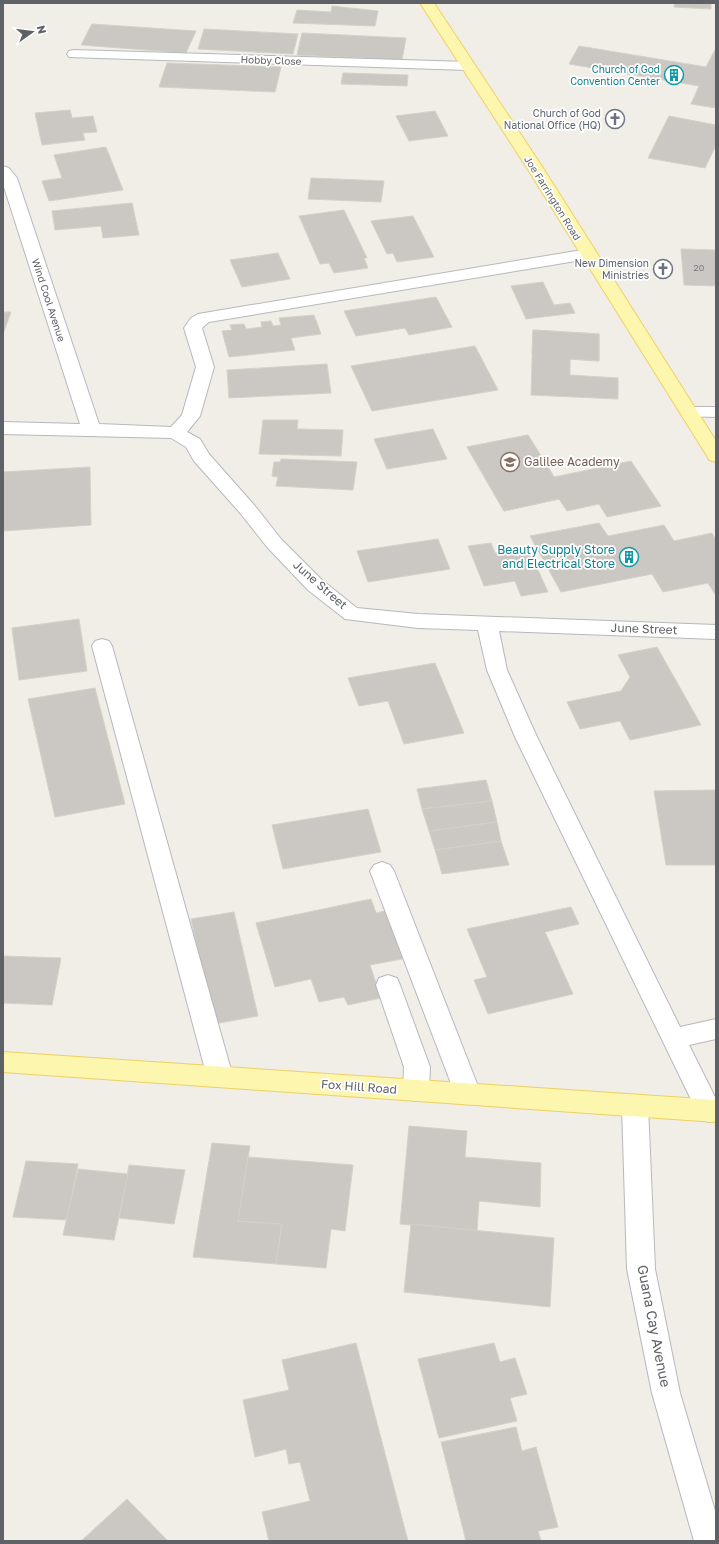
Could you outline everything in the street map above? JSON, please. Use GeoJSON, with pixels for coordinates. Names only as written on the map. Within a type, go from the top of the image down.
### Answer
{"type":"FeatureCollection","features":[{"type":"Feature","properties":{"kind":"main road","name":"Joe Farrington Road"},"geometry":{"type":"LineString","coordinates":[[427,3],[716,456]]}},
{"type":"Feature","properties":{"kind":"main road","name":"Fox Hill Road"},"geometry":{"type":"LineString","coordinates":[[3,1062],[713,1111]]}},
{"type":"Feature","properties":{"kind":"street","name":"Hobby Close"},"geometry":{"type":"LineString","coordinates":[[74,54],[468,66]]}},
{"type":"Feature","properties":{"kind":"street","name":"Wind Cool Avenue"},"geometry":{"type":"LineString","coordinates":[[3,171],[9,178],[92,429]]}},
{"type":"Feature","properties":{"kind":"street"},"geometry":{"type":"LineString","coordinates":[[176,433],[191,416],[204,367],[194,328],[197,322],[204,318],[588,254]]}},
{"type":"Feature","properties":{"kind":"street"},"geometry":{"type":"LineString","coordinates":[[689,412],[716,412]]}},
{"type":"Feature","properties":{"kind":"street","name":"June Street"},"geometry":{"type":"LineString","coordinates":[[3,428],[92,429],[161,431],[176,433],[193,444],[201,457],[248,510],[274,543],[315,585],[352,614],[418,621],[716,632]]}},
{"type":"Feature","properties":{"kind":"street"},"geometry":{"type":"LineString","coordinates":[[487,624],[497,670],[526,737],[673,1038],[713,1111]]}},
{"type":"Feature","properties":{"kind":"street"},"geometry":{"type":"LineString","coordinates":[[102,646],[220,1077]]}},
{"type":"Feature","properties":{"kind":"street"},"geometry":{"type":"LineString","coordinates":[[382,871],[468,1094]]}},
{"type":"Feature","properties":{"kind":"street"},"geometry":{"type":"LineString","coordinates":[[388,985],[417,1067],[416,1091]]}},
{"type":"Feature","properties":{"kind":"street"},"geometry":{"type":"LineString","coordinates":[[673,1038],[716,1029]]}},
{"type":"Feature","properties":{"kind":"street","name":"Guana Cay Avenue"},"geometry":{"type":"LineString","coordinates":[[635,1106],[641,1269],[666,1393],[709,1541]]}},
{"type":"Feature","properties":{"kind":"building"},"geometry":{"type":"Polygon","coordinates":[[[675,3],[711,3],[711,9],[674,7],[675,3]]]}},
{"type":"Feature","properties":{"kind":"building"},"geometry":{"type":"Polygon","coordinates":[[[332,6],[378,11],[375,26],[293,23],[297,10],[331,12],[332,6]]]}},
{"type":"Feature","properties":{"kind":"building"},"geometry":{"type":"Polygon","coordinates":[[[92,24],[196,31],[186,53],[81,45],[92,24]]]}},
{"type":"Feature","properties":{"kind":"building"},"geometry":{"type":"Polygon","coordinates":[[[204,29],[298,34],[293,54],[198,49],[204,29]]]}},
{"type":"Feature","properties":{"kind":"building"},"geometry":{"type":"Polygon","coordinates":[[[302,33],[406,38],[402,60],[297,55],[302,33]]]}},
{"type":"Feature","properties":{"kind":"building","name":"Church of God Convention Center"},"geometry":{"type":"Polygon","coordinates":[[[579,46],[706,67],[716,48],[716,108],[691,104],[699,86],[569,64],[579,46]]]}},
{"type":"Feature","properties":{"kind":"building"},"geometry":{"type":"Polygon","coordinates":[[[167,63],[281,67],[275,92],[159,87],[167,63]]]}},
{"type":"Feature","properties":{"kind":"building"},"geometry":{"type":"Polygon","coordinates":[[[343,73],[408,75],[407,86],[341,84],[343,73]]]}},
{"type":"Feature","properties":{"kind":"building"},"geometry":{"type":"Polygon","coordinates":[[[70,110],[72,118],[93,116],[97,132],[83,133],[85,140],[42,145],[35,113],[70,110]]]}},
{"type":"Feature","properties":{"kind":"building"},"geometry":{"type":"Polygon","coordinates":[[[435,111],[448,136],[409,141],[396,116],[435,111]]]}},
{"type":"Feature","properties":{"kind":"building"},"geometry":{"type":"Polygon","coordinates":[[[669,116],[716,125],[716,145],[705,168],[648,158],[669,116]]]}},
{"type":"Feature","properties":{"kind":"building"},"geometry":{"type":"Polygon","coordinates":[[[106,147],[123,190],[49,201],[42,181],[62,178],[54,155],[106,147]]]}},
{"type":"Feature","properties":{"kind":"building"},"geometry":{"type":"Polygon","coordinates":[[[311,178],[384,181],[381,202],[308,199],[311,178]]]}},
{"type":"Feature","properties":{"kind":"building"},"geometry":{"type":"Polygon","coordinates":[[[132,203],[139,235],[103,238],[101,226],[55,230],[52,211],[132,203]]]}},
{"type":"Feature","properties":{"kind":"building"},"geometry":{"type":"Polygon","coordinates":[[[344,210],[367,258],[364,258],[368,268],[334,273],[329,263],[320,264],[299,216],[344,210]]]}},
{"type":"Feature","properties":{"kind":"building"},"geometry":{"type":"Polygon","coordinates":[[[413,216],[434,257],[397,262],[393,253],[387,254],[371,221],[413,216]]]}},
{"type":"Feature","properties":{"kind":"building","name":"New Dimension Ministries"},"geometry":{"type":"Polygon","coordinates":[[[681,249],[716,250],[716,286],[684,285],[681,249]]]}},
{"type":"Feature","properties":{"kind":"building"},"geometry":{"type":"Polygon","coordinates":[[[278,253],[290,279],[242,287],[230,260],[278,253]]]}},
{"type":"Feature","properties":{"kind":"building"},"geometry":{"type":"Polygon","coordinates":[[[543,282],[554,305],[570,303],[575,313],[526,319],[511,286],[543,282]]]}},
{"type":"Feature","properties":{"kind":"building"},"geometry":{"type":"Polygon","coordinates":[[[436,297],[452,327],[409,335],[405,328],[356,336],[344,311],[436,297]]]}},
{"type":"Feature","properties":{"kind":"building"},"geometry":{"type":"Polygon","coordinates":[[[3,312],[11,312],[3,334],[3,312]]]}},
{"type":"Feature","properties":{"kind":"building"},"geometry":{"type":"Polygon","coordinates":[[[314,315],[321,334],[291,338],[295,350],[229,357],[222,331],[232,330],[230,325],[244,324],[246,329],[262,327],[261,322],[271,321],[273,326],[281,325],[279,318],[314,315]]]}},
{"type":"Feature","properties":{"kind":"building"},"geometry":{"type":"Polygon","coordinates":[[[533,330],[599,334],[599,361],[532,354],[533,330]]]}},
{"type":"Feature","properties":{"kind":"building"},"geometry":{"type":"Polygon","coordinates":[[[533,330],[599,334],[599,361],[570,359],[570,375],[618,378],[618,399],[531,395],[533,330]]]}},
{"type":"Feature","properties":{"kind":"building"},"geometry":{"type":"Polygon","coordinates":[[[475,346],[498,390],[372,411],[351,366],[475,346]]]}},
{"type":"Feature","properties":{"kind":"building"},"geometry":{"type":"Polygon","coordinates":[[[327,364],[331,393],[229,398],[227,370],[327,364]]]}},
{"type":"Feature","properties":{"kind":"building"},"geometry":{"type":"Polygon","coordinates":[[[263,420],[298,420],[297,429],[343,430],[341,456],[259,454],[263,420]]]}},
{"type":"Feature","properties":{"kind":"building"},"geometry":{"type":"Polygon","coordinates":[[[433,429],[447,459],[387,469],[374,439],[433,429]]]}},
{"type":"Feature","properties":{"kind":"building","name":"Galilee Academy"},"geometry":{"type":"Polygon","coordinates":[[[528,435],[554,477],[559,499],[504,511],[467,447],[528,435]]]}},
{"type":"Feature","properties":{"kind":"building"},"geometry":{"type":"Polygon","coordinates":[[[528,435],[554,477],[631,461],[661,506],[607,517],[599,504],[567,511],[559,499],[504,511],[467,447],[528,435]]]}},
{"type":"Feature","properties":{"kind":"building"},"geometry":{"type":"Polygon","coordinates":[[[281,459],[357,462],[353,490],[276,486],[278,477],[272,476],[274,462],[280,462],[281,459]]]}},
{"type":"Feature","properties":{"kind":"building"},"geometry":{"type":"Polygon","coordinates":[[[90,467],[91,525],[3,531],[3,472],[90,467]]]}},
{"type":"Feature","properties":{"kind":"building","name":"Beauty Supply Store and Electrical Store"},"geometry":{"type":"Polygon","coordinates":[[[599,523],[608,536],[664,525],[674,541],[712,533],[716,540],[716,596],[708,583],[663,592],[652,574],[561,592],[530,536],[599,523]]]}},
{"type":"Feature","properties":{"kind":"building"},"geometry":{"type":"Polygon","coordinates":[[[438,539],[450,569],[368,582],[357,551],[438,539]]]}},
{"type":"Feature","properties":{"kind":"building"},"geometry":{"type":"Polygon","coordinates":[[[491,543],[495,553],[528,548],[548,592],[521,596],[515,581],[484,586],[468,546],[491,543]]]}},
{"type":"Feature","properties":{"kind":"building"},"geometry":{"type":"Polygon","coordinates":[[[79,619],[87,671],[19,680],[12,628],[79,619]]]}},
{"type":"Feature","properties":{"kind":"building"},"geometry":{"type":"Polygon","coordinates":[[[657,647],[701,725],[630,740],[620,721],[580,729],[567,702],[621,691],[630,677],[618,655],[657,647]]]}},
{"type":"Feature","properties":{"kind":"building"},"geometry":{"type":"Polygon","coordinates":[[[435,663],[464,733],[404,744],[388,701],[359,706],[348,678],[435,663]]]}},
{"type":"Feature","properties":{"kind":"building"},"geometry":{"type":"Polygon","coordinates":[[[95,688],[125,804],[55,817],[28,699],[95,688]]]}},
{"type":"Feature","properties":{"kind":"building"},"geometry":{"type":"Polygon","coordinates":[[[486,780],[492,801],[422,809],[417,789],[486,780]]]}},
{"type":"Feature","properties":{"kind":"building"},"geometry":{"type":"Polygon","coordinates":[[[716,790],[716,865],[666,865],[654,791],[716,790]]]}},
{"type":"Feature","properties":{"kind":"building"},"geometry":{"type":"Polygon","coordinates":[[[492,801],[497,822],[429,831],[422,809],[492,801]]]}},
{"type":"Feature","properties":{"kind":"building"},"geometry":{"type":"Polygon","coordinates":[[[368,809],[381,852],[283,869],[272,825],[368,809]]]}},
{"type":"Feature","properties":{"kind":"building"},"geometry":{"type":"Polygon","coordinates":[[[497,822],[501,841],[435,850],[429,831],[497,822]]]}},
{"type":"Feature","properties":{"kind":"building"},"geometry":{"type":"Polygon","coordinates":[[[501,841],[509,865],[442,874],[435,850],[501,841]]]}},
{"type":"Feature","properties":{"kind":"building"},"geometry":{"type":"Polygon","coordinates":[[[371,899],[376,913],[390,910],[407,958],[370,965],[381,998],[348,1005],[344,997],[319,1002],[311,979],[275,987],[256,923],[371,899]]]}},
{"type":"Feature","properties":{"kind":"building"},"geometry":{"type":"Polygon","coordinates":[[[571,907],[579,924],[545,932],[573,994],[488,1014],[474,980],[487,977],[467,929],[571,907]]]}},
{"type":"Feature","properties":{"kind":"building"},"geometry":{"type":"Polygon","coordinates":[[[234,912],[258,1016],[214,1024],[191,919],[234,912]]]}},
{"type":"Feature","properties":{"kind":"building"},"geometry":{"type":"Polygon","coordinates":[[[3,956],[61,958],[52,1005],[3,1003],[3,956]]]}},
{"type":"Feature","properties":{"kind":"building"},"geometry":{"type":"Polygon","coordinates":[[[409,1126],[467,1131],[465,1157],[541,1163],[540,1207],[479,1201],[477,1231],[400,1224],[409,1126]]]}},
{"type":"Feature","properties":{"kind":"building"},"geometry":{"type":"Polygon","coordinates":[[[212,1143],[250,1146],[238,1221],[282,1224],[276,1264],[193,1257],[212,1143]]]}},
{"type":"Feature","properties":{"kind":"building"},"geometry":{"type":"Polygon","coordinates":[[[248,1157],[353,1165],[345,1231],[331,1229],[326,1268],[276,1264],[282,1224],[238,1221],[248,1157]]]}},
{"type":"Feature","properties":{"kind":"building"},"geometry":{"type":"Polygon","coordinates":[[[26,1161],[78,1164],[67,1220],[13,1217],[26,1161]]]}},
{"type":"Feature","properties":{"kind":"building"},"geometry":{"type":"Polygon","coordinates":[[[129,1165],[185,1170],[174,1224],[119,1218],[129,1165]]]}},
{"type":"Feature","properties":{"kind":"building"},"geometry":{"type":"Polygon","coordinates":[[[78,1169],[128,1174],[114,1240],[63,1235],[78,1169]]]}},
{"type":"Feature","properties":{"kind":"building"},"geometry":{"type":"Polygon","coordinates":[[[411,1224],[554,1238],[550,1307],[404,1292],[411,1224]]]}},
{"type":"Feature","properties":{"kind":"building"},"geometry":{"type":"Polygon","coordinates":[[[356,1343],[408,1541],[269,1541],[262,1512],[310,1501],[300,1462],[289,1464],[286,1449],[255,1457],[243,1400],[289,1390],[282,1360],[356,1343]]]}},
{"type":"Feature","properties":{"kind":"building"},"geometry":{"type":"Polygon","coordinates":[[[494,1343],[500,1362],[515,1358],[527,1394],[510,1398],[517,1421],[439,1438],[418,1359],[494,1343]]]}},
{"type":"Feature","properties":{"kind":"building"},"geometry":{"type":"Polygon","coordinates":[[[516,1427],[522,1451],[536,1447],[558,1527],[538,1531],[541,1541],[466,1541],[441,1442],[516,1427]]]}},
{"type":"Feature","properties":{"kind":"building"},"geometry":{"type":"Polygon","coordinates":[[[127,1499],[168,1541],[81,1541],[127,1499]]]}},
{"type":"Feature","properties":{"kind":"place","name":"Church of God Convention Center"},"geometry":{"type":"Point","coordinates":[674,75]}},
{"type":"Feature","properties":{"kind":"place","name":"Church of God National Office (HQ)"},"geometry":{"type":"Point","coordinates":[615,119]}},
{"type":"Feature","properties":{"kind":"place","name":"New Dimension Ministries"},"geometry":{"type":"Point","coordinates":[663,269]}},
{"type":"Feature","properties":{"kind":"place","name":"Galilee Academy"},"geometry":{"type":"Point","coordinates":[510,462]}},
{"type":"Feature","properties":{"kind":"place","name":"Beauty Supply Store and Electrical Store"},"geometry":{"type":"Point","coordinates":[629,557]}}]}
